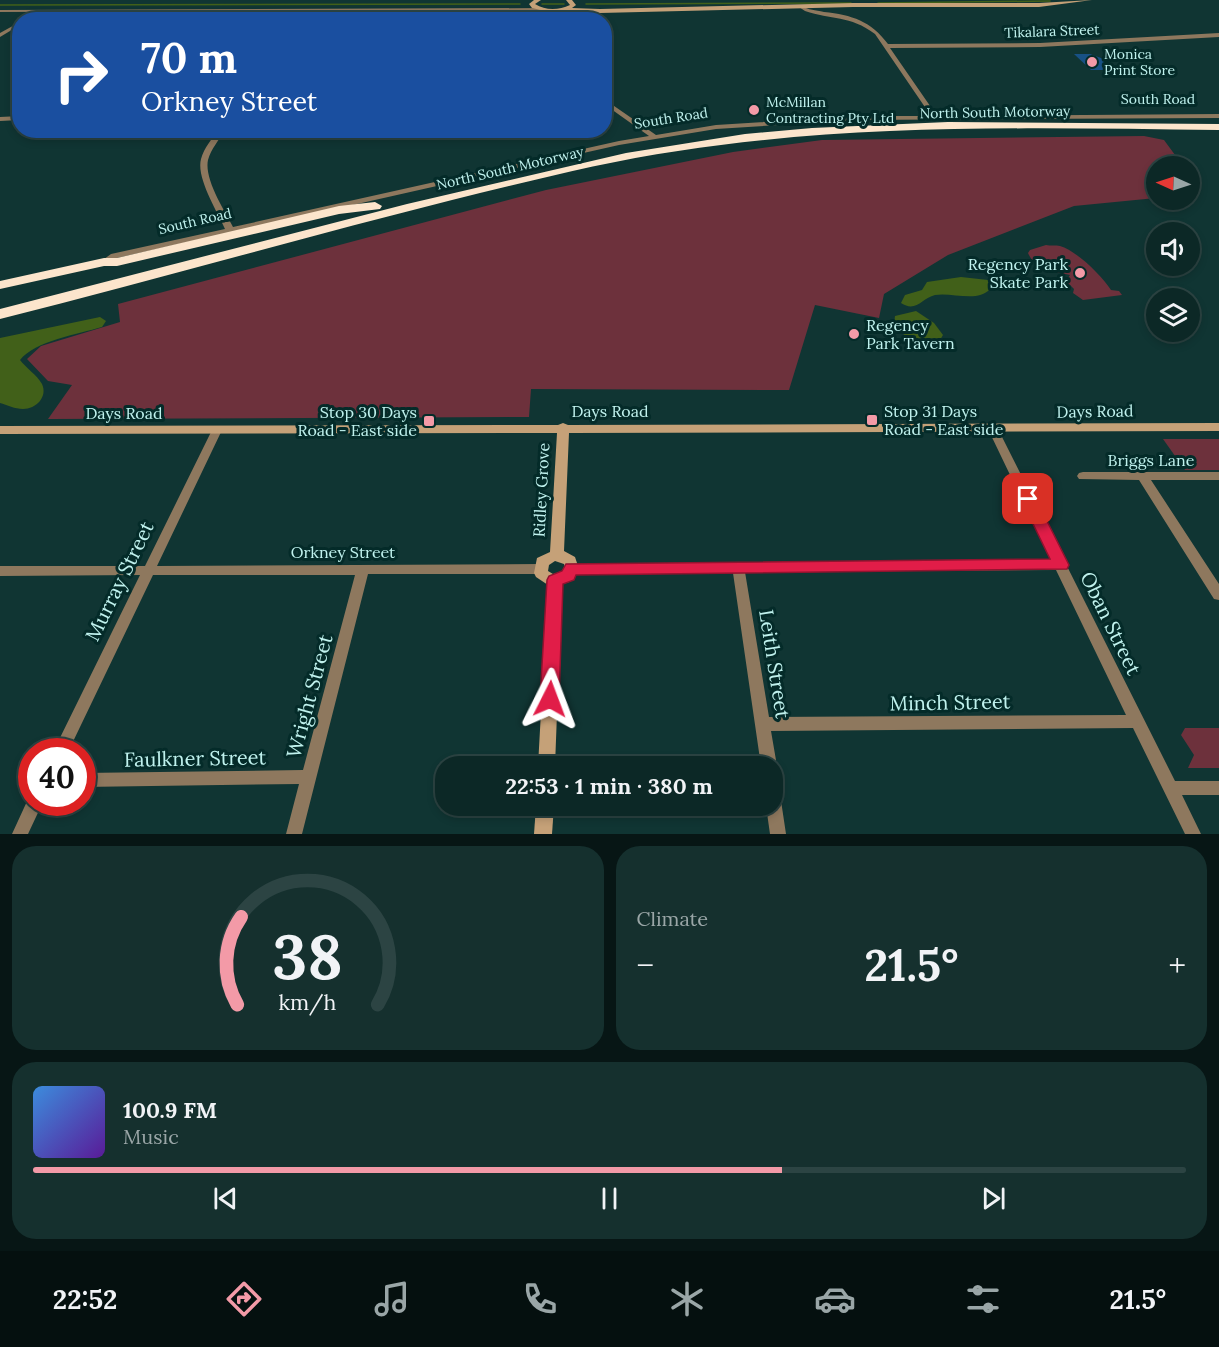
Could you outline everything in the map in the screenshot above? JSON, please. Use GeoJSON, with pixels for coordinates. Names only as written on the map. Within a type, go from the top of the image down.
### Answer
{"type":"FeatureCollection","features":[{"type":"Feature","properties":{"kind":"highway","name":"North South Motorway"},"geometry":{"type":"LineString","coordinates":[[0,305],[380,205],[496,177],[624,149],[721,133],[864,123],[1219,120]]}},
{"type":"Feature","properties":{"kind":"highway","name":"North South Motorway"},"geometry":{"type":"LineString","coordinates":[[2,321],[252,260],[386,218],[405,208],[624,157],[749,137],[808,131],[944,127],[1219,127]]}},
{"type":"Feature","properties":{"kind":"highway"},"geometry":{"type":"LineString","coordinates":[[104,262],[117,262],[339,210],[380,205]]}},
{"type":"Feature","properties":{"kind":"highway","name":"South Road"},"geometry":{"type":"LineString","coordinates":[[0,285],[104,262]]}},
{"type":"Feature","properties":{"kind":"street"},"geometry":{"type":"LineString","coordinates":[[0,11],[609,10],[1046,5],[1089,0]]}},
{"type":"Feature","properties":{"kind":"street"},"geometry":{"type":"LineString","coordinates":[[520,9],[534,2],[543,10]]}},
{"type":"Feature","properties":{"kind":"street"},"geometry":{"type":"LineString","coordinates":[[558,12],[571,2],[609,10]]}},
{"type":"Feature","properties":{"kind":"street"},"geometry":{"type":"LineString","coordinates":[[801,7],[810,12],[820,12],[863,22],[877,33],[934,116]]}},
{"type":"Feature","properties":{"kind":"street"},"geometry":{"type":"LineString","coordinates":[[812,7],[820,12]]}},
{"type":"Feature","properties":{"kind":"street","name":"Tikalara Street"},"geometry":{"type":"LineString","coordinates":[[886,46],[1049,44],[1219,35]]}},
{"type":"Feature","properties":{"kind":"street"},"geometry":{"type":"LineString","coordinates":[[612,107],[653,136]]}},
{"type":"Feature","properties":{"kind":"street","name":"South Road"},"geometry":{"type":"LineString","coordinates":[[104,262],[114,256],[653,136],[716,127],[811,119],[934,116],[1219,116]]}},
{"type":"Feature","properties":{"kind":"street"},"geometry":{"type":"LineString","coordinates":[[216,138],[209,148],[204,162],[206,176],[230,230]]}},
{"type":"Feature","properties":{"kind":"street","name":"Days Road"},"geometry":{"type":"LineString","coordinates":[[0,430],[1219,427]]}},
{"type":"Feature","properties":{"kind":"street","name":"Ridley Grove"},"geometry":{"type":"LineString","coordinates":[[557,555],[563,428]]}},
{"type":"Feature","properties":{"kind":"street","name":"Oban Street"},"geometry":{"type":"LineString","coordinates":[[993,429],[1193,834]]}},
{"type":"Feature","properties":{"kind":"street","name":"Murray Street"},"geometry":{"type":"LineString","coordinates":[[67,738],[147,570],[218,430]]}},
{"type":"Feature","properties":{"kind":"street","name":"Briggs Lane"},"geometry":{"type":"LineString","coordinates":[[1083,476],[1219,476]]}},
{"type":"Feature","properties":{"kind":"street"},"geometry":{"type":"LineString","coordinates":[[1143,477],[1219,596]]}},
{"type":"Feature","properties":{"kind":"street"},"geometry":{"type":"LineString","coordinates":[[557,555],[567,558],[572,569],[568,575],[555,580],[546,578],[540,569],[544,559],[557,555]]}},
{"type":"Feature","properties":{"kind":"street"},"geometry":{"type":"LineString","coordinates":[[572,569],[1061,565]]}},
{"type":"Feature","properties":{"kind":"street","name":"Leith Street"},"geometry":{"type":"LineString","coordinates":[[738,567],[768,756]]}},
{"type":"Feature","properties":{"kind":"street","name":"Wright Street"},"geometry":{"type":"LineString","coordinates":[[294,834],[363,569]]}},
{"type":"Feature","properties":{"kind":"street","name":"Orkney Street"},"geometry":{"type":"LineString","coordinates":[[0,571],[540,569]]}},
{"type":"Feature","properties":{"kind":"street"},"geometry":{"type":"LineString","coordinates":[[547,756],[555,580]]}},
{"type":"Feature","properties":{"kind":"street","name":"Minch Street"},"geometry":{"type":"LineString","coordinates":[[763,724],[1137,721]]}},
{"type":"Feature","properties":{"kind":"street","name":"Faulkner Street"},"geometry":{"type":"LineString","coordinates":[[96,780],[308,777]]}},
{"type":"Feature","properties":{"kind":"street"},"geometry":{"type":"LineString","coordinates":[[1171,788],[1219,788]]}},
{"type":"Feature","properties":{"kind":"street"},"geometry":{"type":"LineString","coordinates":[[20,834],[28,816]]}},
{"type":"Feature","properties":{"kind":"street"},"geometry":{"type":"LineString","coordinates":[[543,834],[544,816]]}},
{"type":"Feature","properties":{"kind":"street"},"geometry":{"type":"LineString","coordinates":[[775,816],[778,834]]}},
{"type":"Feature","properties":{"kind":"shaded area"},"geometry":{"type":"Polygon","coordinates":[[[1144,136],[1164,140],[1176,156],[1146,156],[1146,199],[1074,206],[948,255],[884,294],[879,318],[815,305],[789,390],[531,389],[529,417],[48,419],[72,385],[48,381],[27,359],[41,346],[120,322],[118,304],[546,190],[733,152],[822,140],[1144,136]]]}},
{"type":"Feature","properties":{"kind":"shaded area","name":"Regency Park Skate Park"},"geometry":{"type":"Polygon","coordinates":[[[1046,245],[1060,246],[1074,253],[1102,278],[1111,290],[1119,291],[1122,295],[1083,300],[1073,293],[1074,289],[1066,281],[1070,275],[1045,269],[1031,259],[1028,253],[1030,250],[1046,245]]]}},
{"type":"Feature","properties":{"kind":"shaded area"},"geometry":{"type":"Polygon","coordinates":[[[961,277],[988,280],[990,289],[985,293],[972,296],[935,295],[915,306],[906,306],[901,303],[905,295],[922,290],[927,282],[961,277]]]}},
{"type":"Feature","properties":{"kind":"shaded area"},"geometry":{"type":"Polygon","coordinates":[[[916,311],[934,323],[943,335],[940,340],[927,342],[914,340],[894,325],[895,316],[916,311]]]}},
{"type":"Feature","properties":{"kind":"shaded area"},"geometry":{"type":"Polygon","coordinates":[[[100,317],[106,321],[102,327],[46,343],[27,353],[20,360],[42,384],[42,398],[36,405],[23,409],[0,403],[0,338],[100,317]]]}},
{"type":"Feature","properties":{"kind":"shaded area"},"geometry":{"type":"Polygon","coordinates":[[[1163,439],[1219,439],[1219,470],[1185,470],[1163,439]]]}},
{"type":"Feature","properties":{"kind":"shaded area"},"geometry":{"type":"Polygon","coordinates":[[[1185,728],[1219,728],[1219,768],[1188,768],[1194,755],[1181,735],[1185,728]]]}},
{"type":"Feature","properties":{"kind":"building","name":"Monica Print Store"},"geometry":{"type":"Polygon","coordinates":[[[1074,54],[1090,54],[1101,58],[1119,70],[1091,70],[1074,54]]]}},
{"type":"Feature","properties":{"kind":"waterway"},"geometry":{"type":"LineString","coordinates":[[878,3],[1050,1]]}},
{"type":"Feature","properties":{"kind":"waterway"},"geometry":{"type":"LineString","coordinates":[[586,4],[851,3]]}},
{"type":"Feature","properties":{"kind":"waterway"},"geometry":{"type":"LineString","coordinates":[[0,5],[520,4]]}},
{"type":"Feature","properties":{"kind":"waterway"},"geometry":{"type":"LineString","coordinates":[[542,4],[564,4]]}},
{"type":"Feature","properties":{"kind":"place","name":"Monica Print Store"},"geometry":{"type":"Point","coordinates":[1092,62]}},
{"type":"Feature","properties":{"kind":"place","name":"McMillan Contracting Pty Ltd"},"geometry":{"type":"Point","coordinates":[754,110]}},
{"type":"Feature","properties":{"kind":"place","name":"Regency Park Skate Park"},"geometry":{"type":"Point","coordinates":[1080,273]}},
{"type":"Feature","properties":{"kind":"place","name":"Regency Park Tavern"},"geometry":{"type":"Point","coordinates":[854,334]}},
{"type":"Feature","properties":{"kind":"place","name":"Stop 31 Days Road - East side"},"geometry":{"type":"Point","coordinates":[872,420]}},
{"type":"Feature","properties":{"kind":"place","name":"Stop 30 Days Road - East side"},"geometry":{"type":"Point","coordinates":[429,421]}},
{"type":"Feature","properties":{"kind":"route"},"geometry":{"type":"LineString","coordinates":[[550,699],[555,580],[564,578],[572,569],[1061,565],[1028,499]]}}]}
